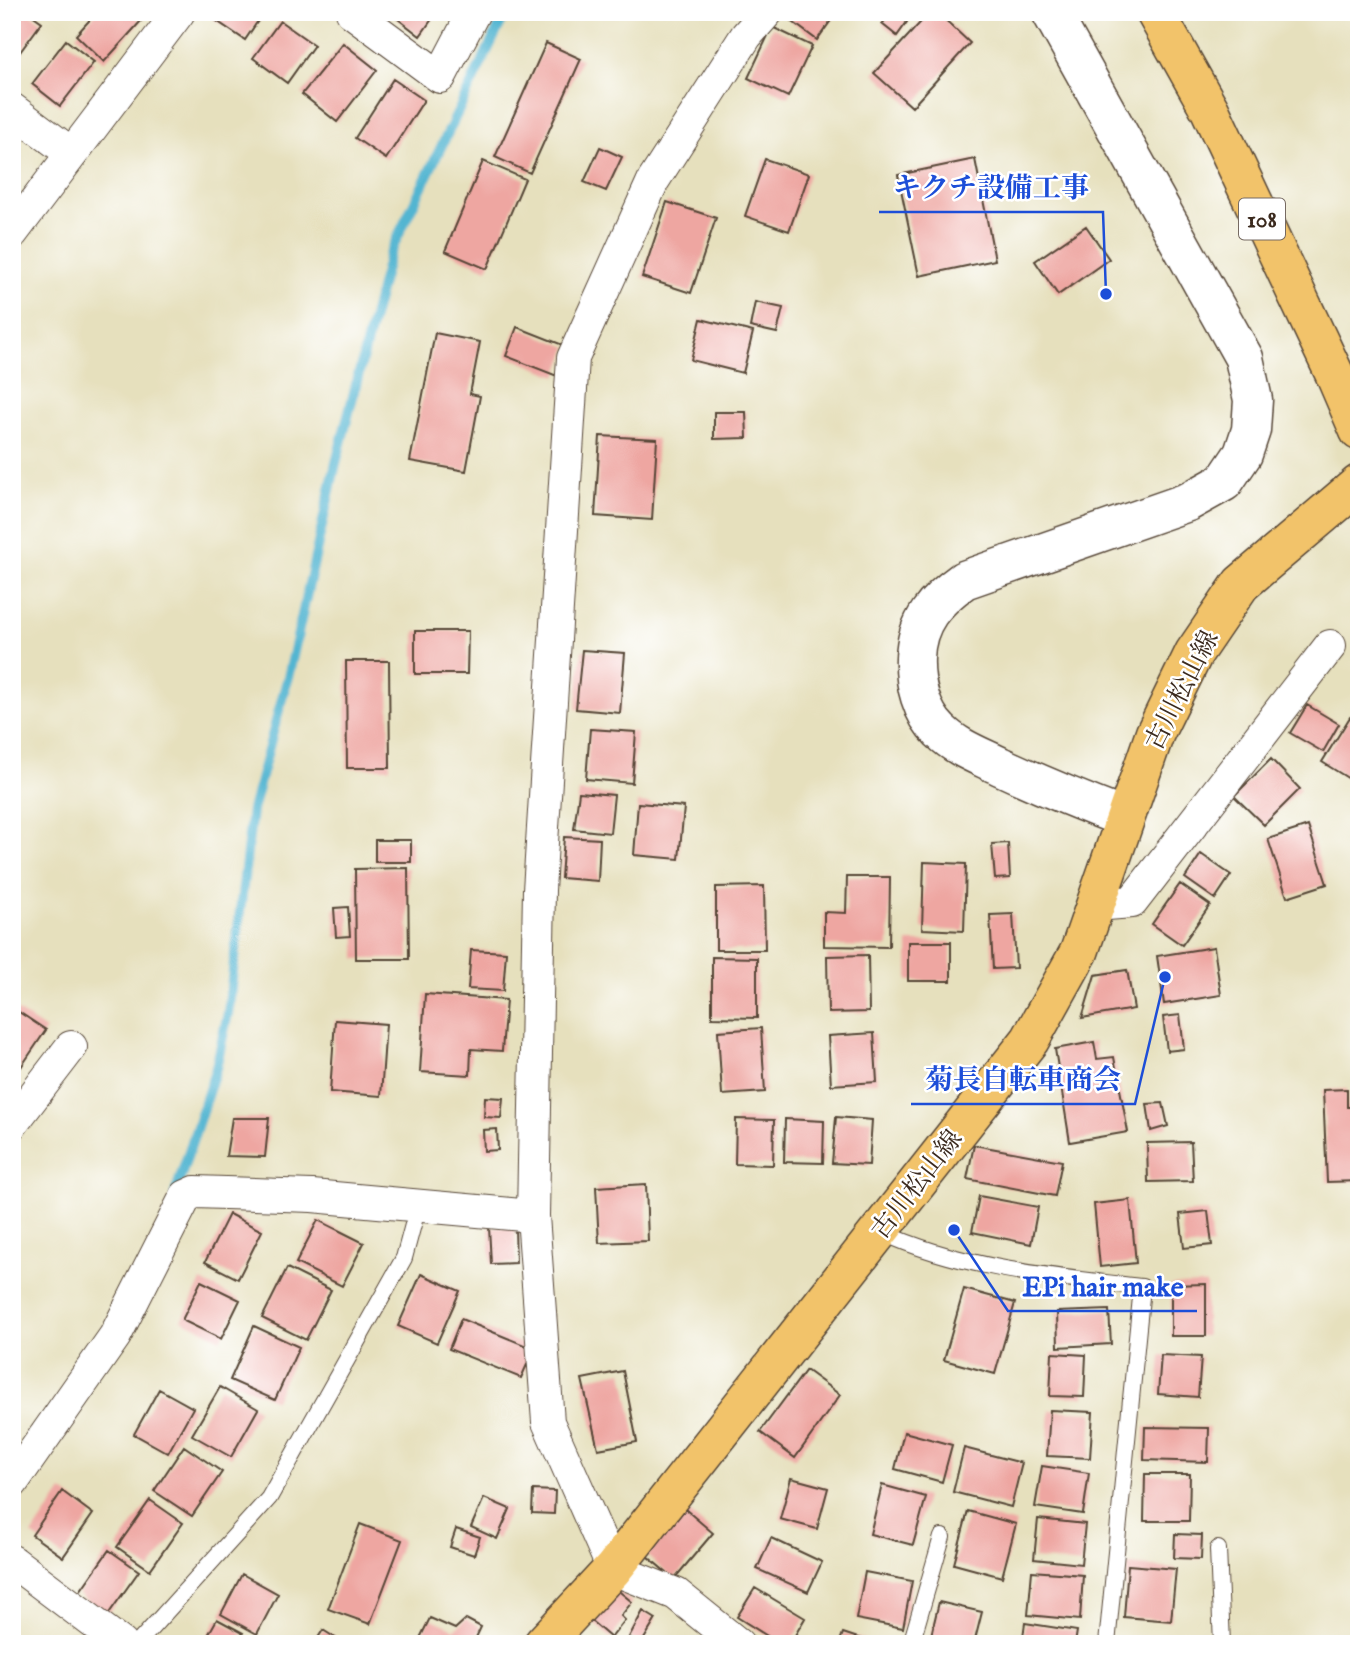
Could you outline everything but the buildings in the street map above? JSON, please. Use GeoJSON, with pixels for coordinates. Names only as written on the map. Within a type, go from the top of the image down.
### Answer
{"type":"FeatureCollection","features":[{"type":"Feature","properties":{"kind":"main road","name":"108"},"geometry":{"type":"LineString","coordinates":[[1155,12],[1210,110],[1359,432]]}},
{"type":"Feature","properties":{"kind":"main road","name":"古川松山線"},"geometry":{"type":"LineString","coordinates":[[544,1644],[613,1569],[1030,1040],[1079,953],[1155,733],[1189,665],[1241,584],[1359,484]]}},
{"type":"Feature","properties":{"kind":"street"},"geometry":{"type":"LineString","coordinates":[[12,233],[179,12]]}},
{"type":"Feature","properties":{"kind":"street"},"geometry":{"type":"LineString","coordinates":[[352,12],[440,77],[474,12]]}},
{"type":"Feature","properties":{"kind":"street"},"geometry":{"type":"LineString","coordinates":[[738,1644],[676,1594],[613,1569],[548,1422],[533,1216],[539,890],[573,358],[653,181],[746,36],[767,12]]}},
{"type":"Feature","properties":{"kind":"street"},"geometry":{"type":"LineString","coordinates":[[1051,12],[1244,358],[1252,400],[1251,430],[1243,454],[1224,482],[1188,502],[964,580],[940,597],[924,619],[915,649],[914,678],[923,706],[939,730],[962,748],[1057,793],[1124,818]]}},
{"type":"Feature","properties":{"kind":"street"},"geometry":{"type":"LineString","coordinates":[[12,110],[72,154]]}},
{"type":"Feature","properties":{"kind":"street"},"geometry":{"type":"LineString","coordinates":[[1095,905],[1132,902],[1330,646]]}},
{"type":"Feature","properties":{"kind":"street"},"geometry":{"type":"LineString","coordinates":[[14,1119],[71,1047]]}},
{"type":"Feature","properties":{"kind":"street"},"geometry":{"type":"LineString","coordinates":[[12,1483],[115,1336],[186,1196],[195,1192],[312,1196],[533,1216]]}},
{"type":"Feature","properties":{"kind":"street"},"geometry":{"type":"LineString","coordinates":[[12,1561],[122,1644]]}},
{"type":"Feature","properties":{"kind":"lane"},"geometry":{"type":"LineString","coordinates":[[137,1644],[269,1497],[404,1258],[418,1206]]}},
{"type":"Feature","properties":{"kind":"lane"},"geometry":{"type":"LineString","coordinates":[[879,1231],[909,1245],[1024,1273],[1142,1287],[1107,1644]]}},
{"type":"Feature","properties":{"kind":"lane"},"geometry":{"type":"LineString","coordinates":[[911,1644],[942,1537]]}},
{"type":"Feature","properties":{"kind":"lane"},"geometry":{"type":"LineString","coordinates":[[1219,1549],[1222,1644]]}},
{"type":"Feature","properties":{"kind":"waterway"},"geometry":{"type":"LineString","coordinates":[[175,1194],[216,1068],[228,1013],[252,810],[290,669],[336,463],[389,255],[506,12]]}},
{"type":"Feature","properties":{"kind":"place","name":"キクチ設備工事"},"geometry":{"type":"Point","coordinates":[1106,294]}},
{"type":"Feature","properties":{"kind":"place","name":"菊長自転車商会"},"geometry":{"type":"Point","coordinates":[1165,977]}},
{"type":"Feature","properties":{"kind":"place","name":"EPi hair make"},"geometry":{"type":"Point","coordinates":[954,1230]}}]}
